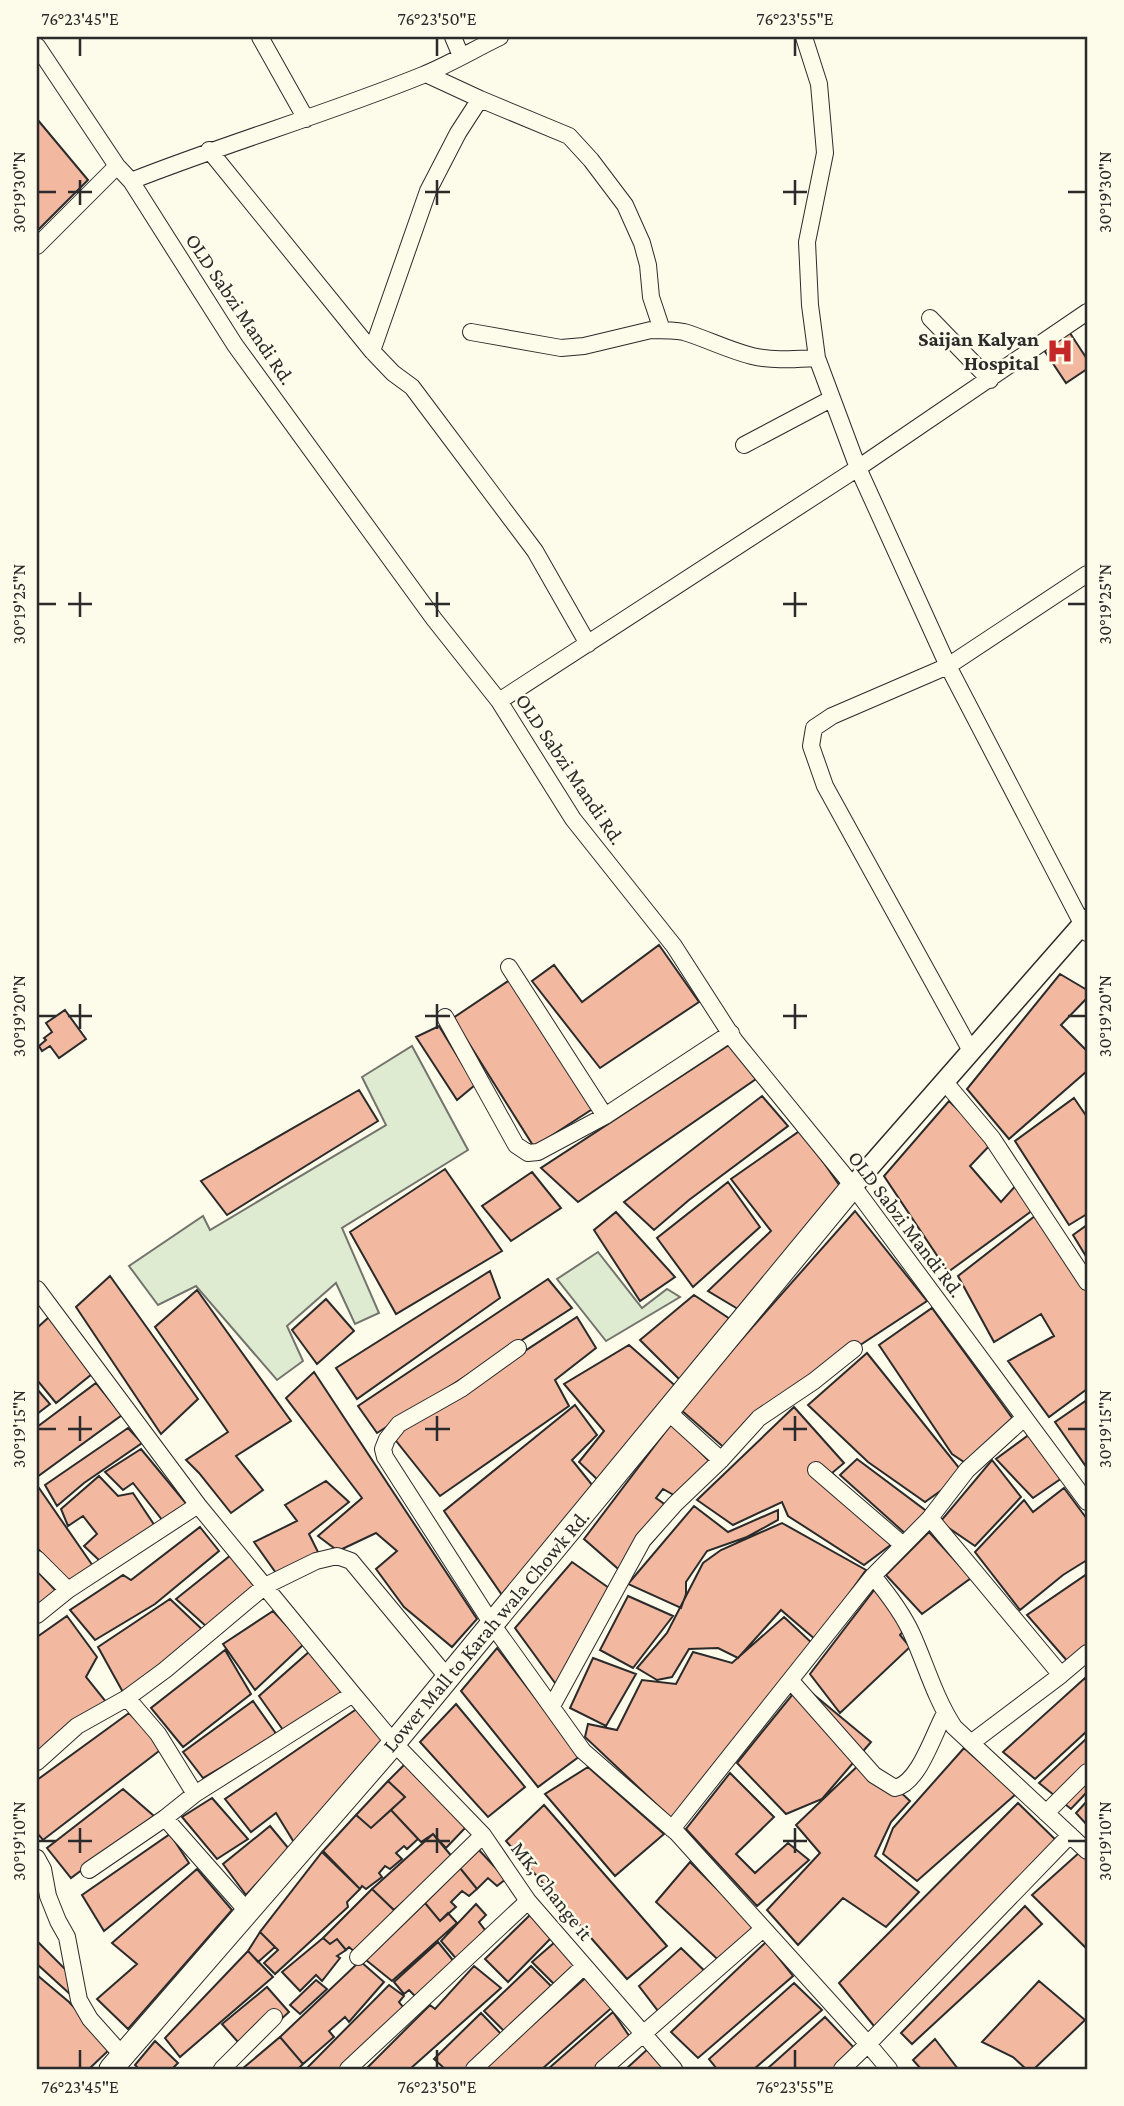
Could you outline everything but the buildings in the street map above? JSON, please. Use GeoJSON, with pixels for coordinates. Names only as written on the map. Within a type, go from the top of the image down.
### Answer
{"type":"FeatureCollection","features":[{"type":"Feature","properties":{"kind":"main road","name":"Lower Mall to Karah wala Chowk Rd."},"geometry":{"type":"LineString","coordinates":[[117,2062],[394,1743],[853,1186]]}},
{"type":"Feature","properties":{"kind":"street"},"geometry":{"type":"LineString","coordinates":[[260,37],[306,119]]}},
{"type":"Feature","properties":{"kind":"street"},"geometry":{"type":"LineString","coordinates":[[453,37],[461,56]]}},
{"type":"Feature","properties":{"kind":"street"},"geometry":{"type":"LineString","coordinates":[[131,181],[209,150],[306,119],[426,74],[500,37]]}},
{"type":"Feature","properties":{"kind":"street"},"geometry":{"type":"LineString","coordinates":[[804,37],[819,84],[825,153],[807,242],[810,305],[817,358],[858,468],[948,666],[1086,926],[971,1051],[853,1186]]}},
{"type":"Feature","properties":{"kind":"street","name":"OLD Sabzi Mandi Rd."},"geometry":{"type":"LineString","coordinates":[[37,46],[117,166],[131,181],[235,345],[434,619],[499,701],[573,819],[674,946],[731,1032],[853,1186],[1087,1502]]}},
{"type":"Feature","properties":{"kind":"street"},"geometry":{"type":"LineString","coordinates":[[426,74],[569,136],[614,186],[625,205],[642,243],[648,265],[651,297],[662,330]]}},
{"type":"Feature","properties":{"kind":"street"},"geometry":{"type":"LineString","coordinates":[[372,351],[428,191],[458,133],[480,99]]}},
{"type":"Feature","properties":{"kind":"street"},"geometry":{"type":"LineString","coordinates":[[209,150],[372,351],[412,387],[535,551],[588,644]]}},
{"type":"Feature","properties":{"kind":"street"},"geometry":{"type":"LineString","coordinates":[[37,246],[117,166]]}},
{"type":"Feature","properties":{"kind":"street"},"geometry":{"type":"LineString","coordinates":[[499,701],[858,468],[1087,312]]}},
{"type":"Feature","properties":{"kind":"street"},"geometry":{"type":"LineString","coordinates":[[930,318],[990,380]]}},
{"type":"Feature","properties":{"kind":"street"},"geometry":{"type":"LineString","coordinates":[[471,332],[561,348],[662,330],[682,332],[720,347],[754,356],[776,359],[817,358]]}},
{"type":"Feature","properties":{"kind":"street"},"geometry":{"type":"LineString","coordinates":[[744,445],[831,399]]}},
{"type":"Feature","properties":{"kind":"street"},"geometry":{"type":"LineString","coordinates":[[971,1051],[825,786],[811,746],[814,728],[832,716],[948,666],[1087,574]]}},
{"type":"Feature","properties":{"kind":"street"},"geometry":{"type":"LineString","coordinates":[[509,967],[605,1116]]}},
{"type":"Feature","properties":{"kind":"street"},"geometry":{"type":"LineString","coordinates":[[445,1017],[516,1145],[528,1153],[538,1152],[605,1116],[731,1032]]}},
{"type":"Feature","properties":{"kind":"street"},"geometry":{"type":"LineString","coordinates":[[944,1082],[992,1138],[1087,1282]]}},
{"type":"Feature","properties":{"kind":"street","name":"MK, Change it"},"geometry":{"type":"LineString","coordinates":[[37,1289],[198,1504],[353,1694],[394,1743],[483,1835],[528,1901],[674,2069]]}},
{"type":"Feature","properties":{"kind":"street"},"geometry":{"type":"LineString","coordinates":[[518,1348],[461,1390],[399,1424],[387,1439],[383,1449],[385,1457],[492,1623],[583,1751],[673,1829],[889,2069]]}},
{"type":"Feature","properties":{"kind":"street"},"geometry":{"type":"LineString","coordinates":[[552,1706],[643,1540],[760,1418],[814,1381],[854,1349]]}},
{"type":"Feature","properties":{"kind":"street"},"geometry":{"type":"LineString","coordinates":[[667,1411],[721,1460]]}},
{"type":"Feature","properties":{"kind":"street"},"geometry":{"type":"LineString","coordinates":[[673,1829],[873,1576],[930,1518],[967,1470],[1024,1418]]}},
{"type":"Feature","properties":{"kind":"street"},"geometry":{"type":"LineString","coordinates":[[816,1470],[903,1545]]}},
{"type":"Feature","properties":{"kind":"street"},"geometry":{"type":"LineString","coordinates":[[37,1615],[68,1590],[198,1504]]}},
{"type":"Feature","properties":{"kind":"street"},"geometry":{"type":"LineString","coordinates":[[930,1518],[1061,1675]]}},
{"type":"Feature","properties":{"kind":"street"},"geometry":{"type":"LineString","coordinates":[[37,1762],[77,1727],[127,1698],[165,1670],[265,1586],[316,1561],[337,1556],[351,1561],[448,1678]]}},
{"type":"Feature","properties":{"kind":"street"},"geometry":{"type":"LineString","coordinates":[[37,1559],[68,1590]]}},
{"type":"Feature","properties":{"kind":"street"},"geometry":{"type":"LineString","coordinates":[[873,1576],[895,1602],[911,1632],[944,1713],[954,1727],[1087,1851]]}},
{"type":"Feature","properties":{"kind":"street"},"geometry":{"type":"LineString","coordinates":[[971,1743],[1087,1653]]}},
{"type":"Feature","properties":{"kind":"street"},"geometry":{"type":"LineString","coordinates":[[791,1681],[874,1774],[895,1788],[903,1787],[915,1775],[944,1713]]}},
{"type":"Feature","properties":{"kind":"street"},"geometry":{"type":"LineString","coordinates":[[89,1870],[195,1794],[353,1694]]}},
{"type":"Feature","properties":{"kind":"street"},"geometry":{"type":"LineString","coordinates":[[127,1698],[158,1734],[195,1794]]}},
{"type":"Feature","properties":{"kind":"street"},"geometry":{"type":"LineString","coordinates":[[1046,1813],[1087,1772]]}},
{"type":"Feature","properties":{"kind":"street"},"geometry":{"type":"LineString","coordinates":[[165,1818],[248,1912]]}},
{"type":"Feature","properties":{"kind":"street"},"geometry":{"type":"LineString","coordinates":[[358,1957],[483,1835]]}},
{"type":"Feature","properties":{"kind":"street"},"geometry":{"type":"LineString","coordinates":[[842,2069],[1070,1835]]}},
{"type":"Feature","properties":{"kind":"street"},"geometry":{"type":"LineString","coordinates":[[37,1858],[43,1869],[48,1896],[67,1937],[79,2000],[117,2062]]}},
{"type":"Feature","properties":{"kind":"street"},"geometry":{"type":"LineString","coordinates":[[348,2069],[528,1901]]}},
{"type":"Feature","properties":{"kind":"street"},"geometry":{"type":"LineString","coordinates":[[603,2069],[763,1928]]}},
{"type":"Feature","properties":{"kind":"street"},"geometry":{"type":"LineString","coordinates":[[474,2069],[584,1966]]}},
{"type":"Feature","properties":{"kind":"street"},"geometry":{"type":"LineString","coordinates":[[222,2069],[274,2017]]}},
{"type":"Feature","properties":{"kind":"green space"},"geometry":{"type":"Polygon","coordinates":[[[412,1046],[468,1150],[342,1228],[379,1313],[355,1324],[336,1283],[287,1326],[303,1361],[277,1380],[196,1286],[158,1305],[129,1266],[203,1216],[210,1230],[386,1125],[362,1077],[412,1046]]]}},
{"type":"Feature","properties":{"kind":"green space"},"geometry":{"type":"Polygon","coordinates":[[[598,1252],[642,1308],[667,1289],[680,1297],[606,1341],[557,1279],[598,1252]]]}},
{"type":"Feature","properties":{"kind":"place","name":"Saijan Kalyan Hospital"},"geometry":{"type":"Point","coordinates":[1060,351]}}]}
